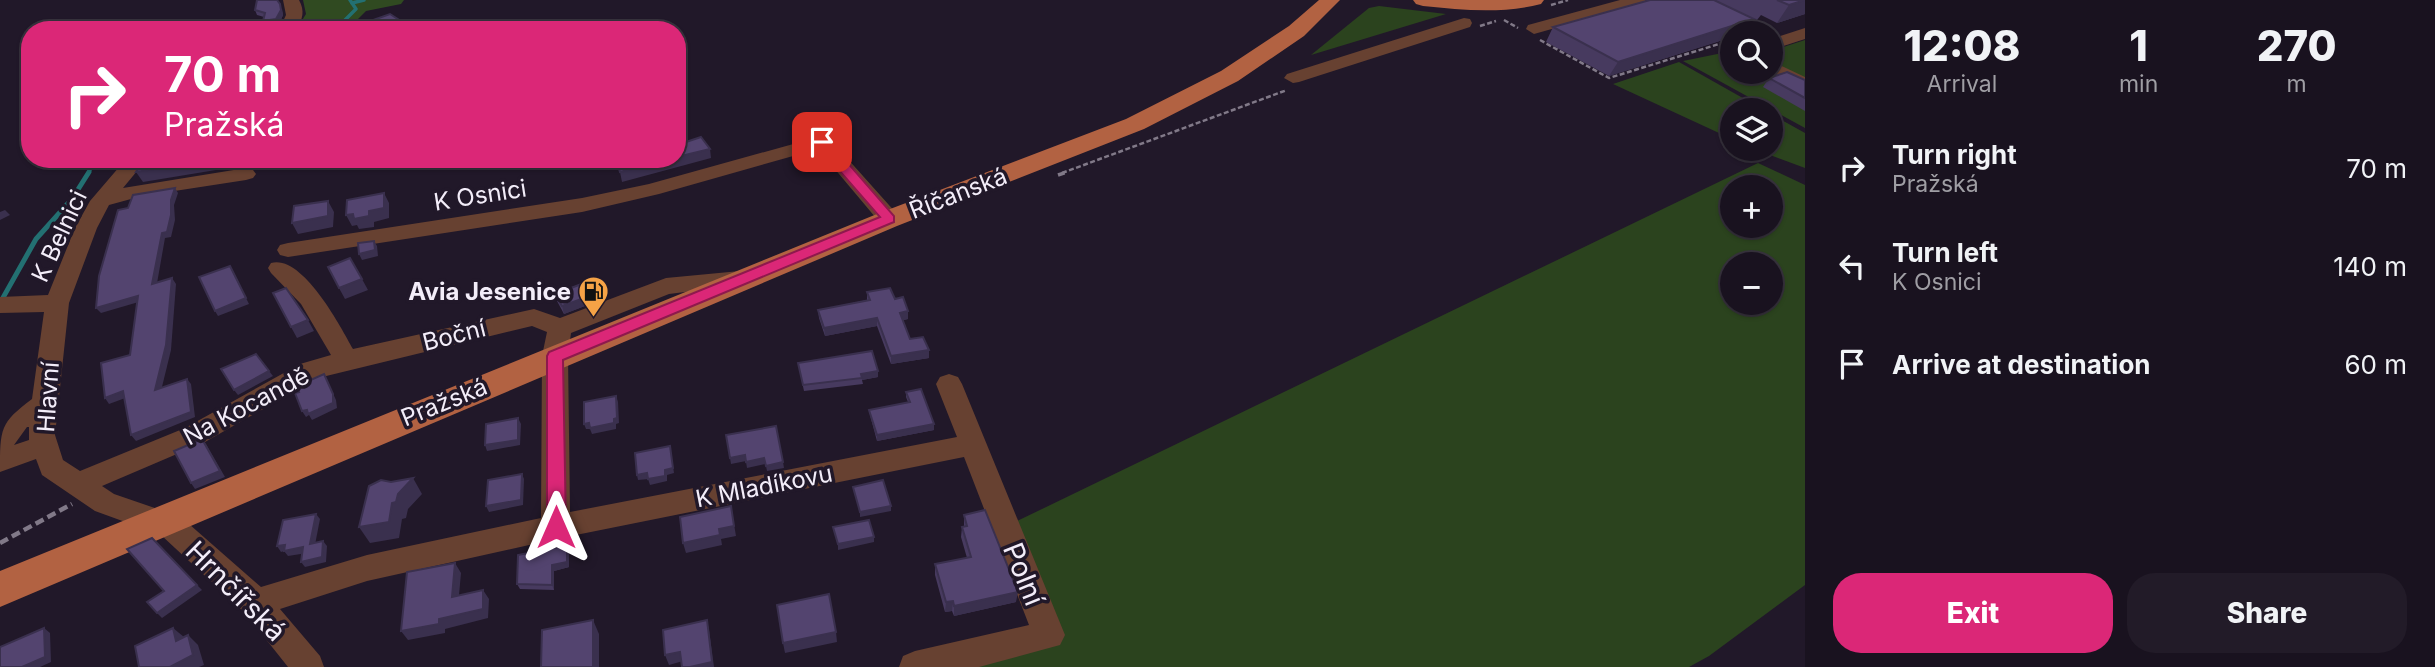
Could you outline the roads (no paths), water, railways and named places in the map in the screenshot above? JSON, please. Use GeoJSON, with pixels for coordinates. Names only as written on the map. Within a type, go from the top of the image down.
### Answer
{"type":"FeatureCollection","features":[{"type":"Feature","properties":{"kind":"main road","name":"Říčanská"},"geometry":{"type":"LineString","coordinates":[[889,219],[1038,173],[1207,89],[1254,62],[1326,5],[1346,0]]}},
{"type":"Feature","properties":{"kind":"main road"},"geometry":{"type":"LineString","coordinates":[[1423,0],[1490,6],[1534,0]]}},
{"type":"Feature","properties":{"kind":"main road","name":"Pražská"},"geometry":{"type":"LineString","coordinates":[[0,589],[557,342],[743,279],[889,219]]}},
{"type":"Feature","properties":{"kind":"street"},"geometry":{"type":"LineString","coordinates":[[290,0],[296,10],[294,21]]}},
{"type":"Feature","properties":{"kind":"street"},"geometry":{"type":"LineString","coordinates":[[1527,31],[1637,0]]}},
{"type":"Feature","properties":{"kind":"street"},"geometry":{"type":"LineString","coordinates":[[1690,0],[1738,21]]}},
{"type":"Feature","properties":{"kind":"street"},"geometry":{"type":"LineString","coordinates":[[1294,83],[1470,25]]}},
{"type":"Feature","properties":{"kind":"street"},"geometry":{"type":"LineString","coordinates":[[1783,38],[1805,33]]}},
{"type":"Feature","properties":{"kind":"street"},"geometry":{"type":"LineString","coordinates":[[1783,72],[1805,84]]}},
{"type":"Feature","properties":{"kind":"street","name":"K Osnici"},"geometry":{"type":"LineString","coordinates":[[346,360],[320,309],[293,279],[284,259],[652,190],[822,142],[889,219]]}},
{"type":"Feature","properties":{"kind":"street","name":"K Belnici"},"geometry":{"type":"LineString","coordinates":[[57,303],[86,228],[101,201],[129,168]]}},
{"type":"Feature","properties":{"kind":"street"},"geometry":{"type":"LineString","coordinates":[[101,201],[153,188],[246,174]]}},
{"type":"Feature","properties":{"kind":"street"},"geometry":{"type":"LineString","coordinates":[[8,305],[57,303]]}},
{"type":"Feature","properties":{"kind":"street","name":"Hlavní"},"geometry":{"type":"LineString","coordinates":[[57,303],[41,435],[52,467],[105,502],[160,520]]}},
{"type":"Feature","properties":{"kind":"street","name":"Boční"},"geometry":{"type":"LineString","coordinates":[[346,360],[534,317],[557,342]]}},
{"type":"Feature","properties":{"kind":"street"},"geometry":{"type":"LineString","coordinates":[[556,527],[557,342]]}},
{"type":"Feature","properties":{"kind":"street","name":"Na Kocandě"},"geometry":{"type":"LineString","coordinates":[[85,487],[195,435],[309,371],[346,360]]}},
{"type":"Feature","properties":{"kind":"street","name":"Polní"},"geometry":{"type":"LineString","coordinates":[[915,667],[1049,635],[949,384]]}},
{"type":"Feature","properties":{"kind":"street"},"geometry":{"type":"LineString","coordinates":[[0,443],[18,420],[44,404]]}},
{"type":"Feature","properties":{"kind":"street"},"geometry":{"type":"LineString","coordinates":[[0,461],[45,445]]}},
{"type":"Feature","properties":{"kind":"street","name":"K Mladíkovu"},"geometry":{"type":"LineString","coordinates":[[256,603],[367,568],[556,527],[972,445]]}},
{"type":"Feature","properties":{"kind":"street","name":"Hrnčířská"},"geometry":{"type":"LineString","coordinates":[[160,520],[171,526],[256,603],[308,667]]}},
{"type":"Feature","properties":{"kind":"waterway"},"geometry":{"type":"LineString","coordinates":[[352,3],[364,0]]}},
{"type":"Feature","properties":{"kind":"waterway"},"geometry":{"type":"LineString","coordinates":[[344,21],[356,9],[352,3]]}},
{"type":"Feature","properties":{"kind":"waterway"},"geometry":{"type":"LineString","coordinates":[[88,173],[91,168]]}},
{"type":"Feature","properties":{"kind":"waterway"},"geometry":{"type":"LineString","coordinates":[[0,303],[36,239],[72,199],[89,172]]}},
{"type":"Feature","properties":{"kind":"place","name":"Avia Jesenice"},"geometry":{"type":"Point","coordinates":[594,318]}}]}
